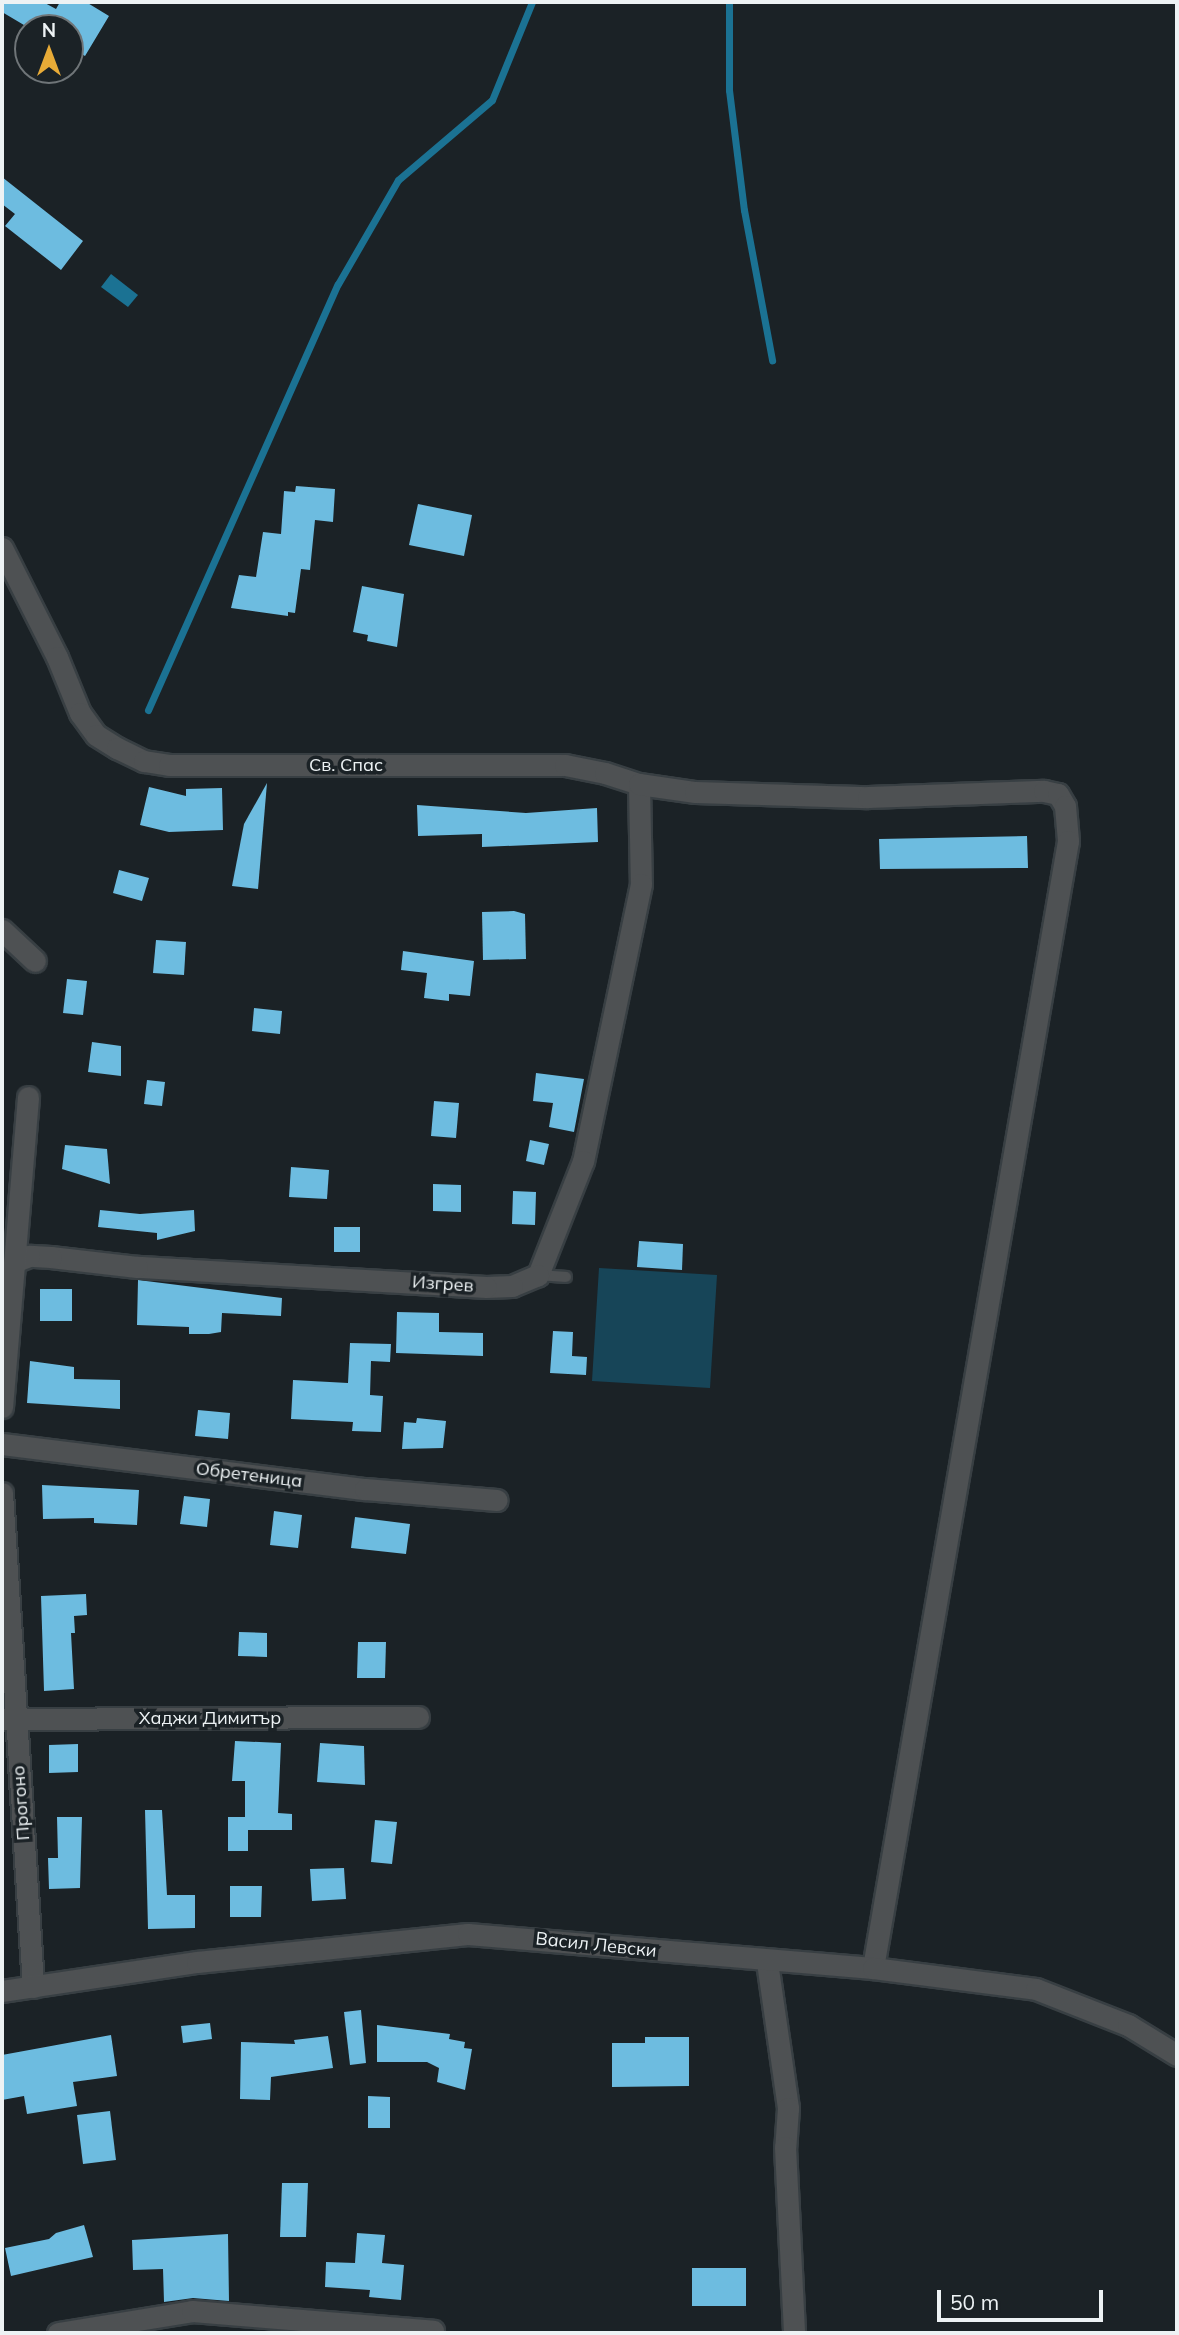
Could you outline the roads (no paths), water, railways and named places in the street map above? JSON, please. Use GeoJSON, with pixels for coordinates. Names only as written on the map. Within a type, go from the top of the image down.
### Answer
{"type":"FeatureCollection","features":[{"type":"Feature","properties":{"kind":"street","name":"Св. Спас"},"geometry":{"type":"LineString","coordinates":[[2,548],[57,657],[80,713],[96,735],[144,761],[169,765],[565,765],[639,784],[695,792],[868,797],[1044,791],[1058,794],[1065,806],[1068,841],[873,1968]]}},
{"type":"Feature","properties":{"kind":"street"},"geometry":{"type":"LineString","coordinates":[[538,1275],[583,1161],[627,954],[641,884],[639,784]]}},
{"type":"Feature","properties":{"kind":"street"},"geometry":{"type":"LineString","coordinates":[[2,930],[35,961]]}},
{"type":"Feature","properties":{"kind":"street"},"geometry":{"type":"LineString","coordinates":[[2,1407],[28,1097]]}},
{"type":"Feature","properties":{"kind":"street","name":"Изгрев"},"geometry":{"type":"LineString","coordinates":[[14,1262],[29,1256],[51,1257],[137,1268],[486,1287],[512,1286],[538,1275]]}},
{"type":"Feature","properties":{"kind":"street","name":"Обретеница"},"geometry":{"type":"LineString","coordinates":[[2,1444],[365,1489],[497,1500]]}},
{"type":"Feature","properties":{"kind":"street","name":"Прогоно"},"geometry":{"type":"LineString","coordinates":[[2,1493],[9,1719],[33,1987]]}},
{"type":"Feature","properties":{"kind":"street","name":"Хаджи Димитър"},"geometry":{"type":"LineString","coordinates":[[9,1719],[418,1717]]}},
{"type":"Feature","properties":{"kind":"street","name":"Васил Левски"},"geometry":{"type":"LineString","coordinates":[[2,1991],[197,1962],[468,1934],[766,1962],[873,1968],[1036,1989],[1128,2025],[1177,2055]]}},
{"type":"Feature","properties":{"kind":"street"},"geometry":{"type":"LineString","coordinates":[[766,1962],[788,2108],[785,2147],[794,2333]]}},
{"type":"Feature","properties":{"kind":"street"},"geometry":{"type":"LineString","coordinates":[[58,2333],[192,2311],[433,2331]]}},
{"type":"Feature","properties":{"kind":"lane"},"geometry":{"type":"LineString","coordinates":[[538,1275],[566,1277]]}},
{"type":"Feature","properties":{"kind":"waterway"},"geometry":{"type":"LineString","coordinates":[[148,710],[338,284],[398,180],[492,100],[532,2]]}},
{"type":"Feature","properties":{"kind":"waterway"},"geometry":{"type":"LineString","coordinates":[[729,2],[729,90],[744,210],[772,360]]}}]}
